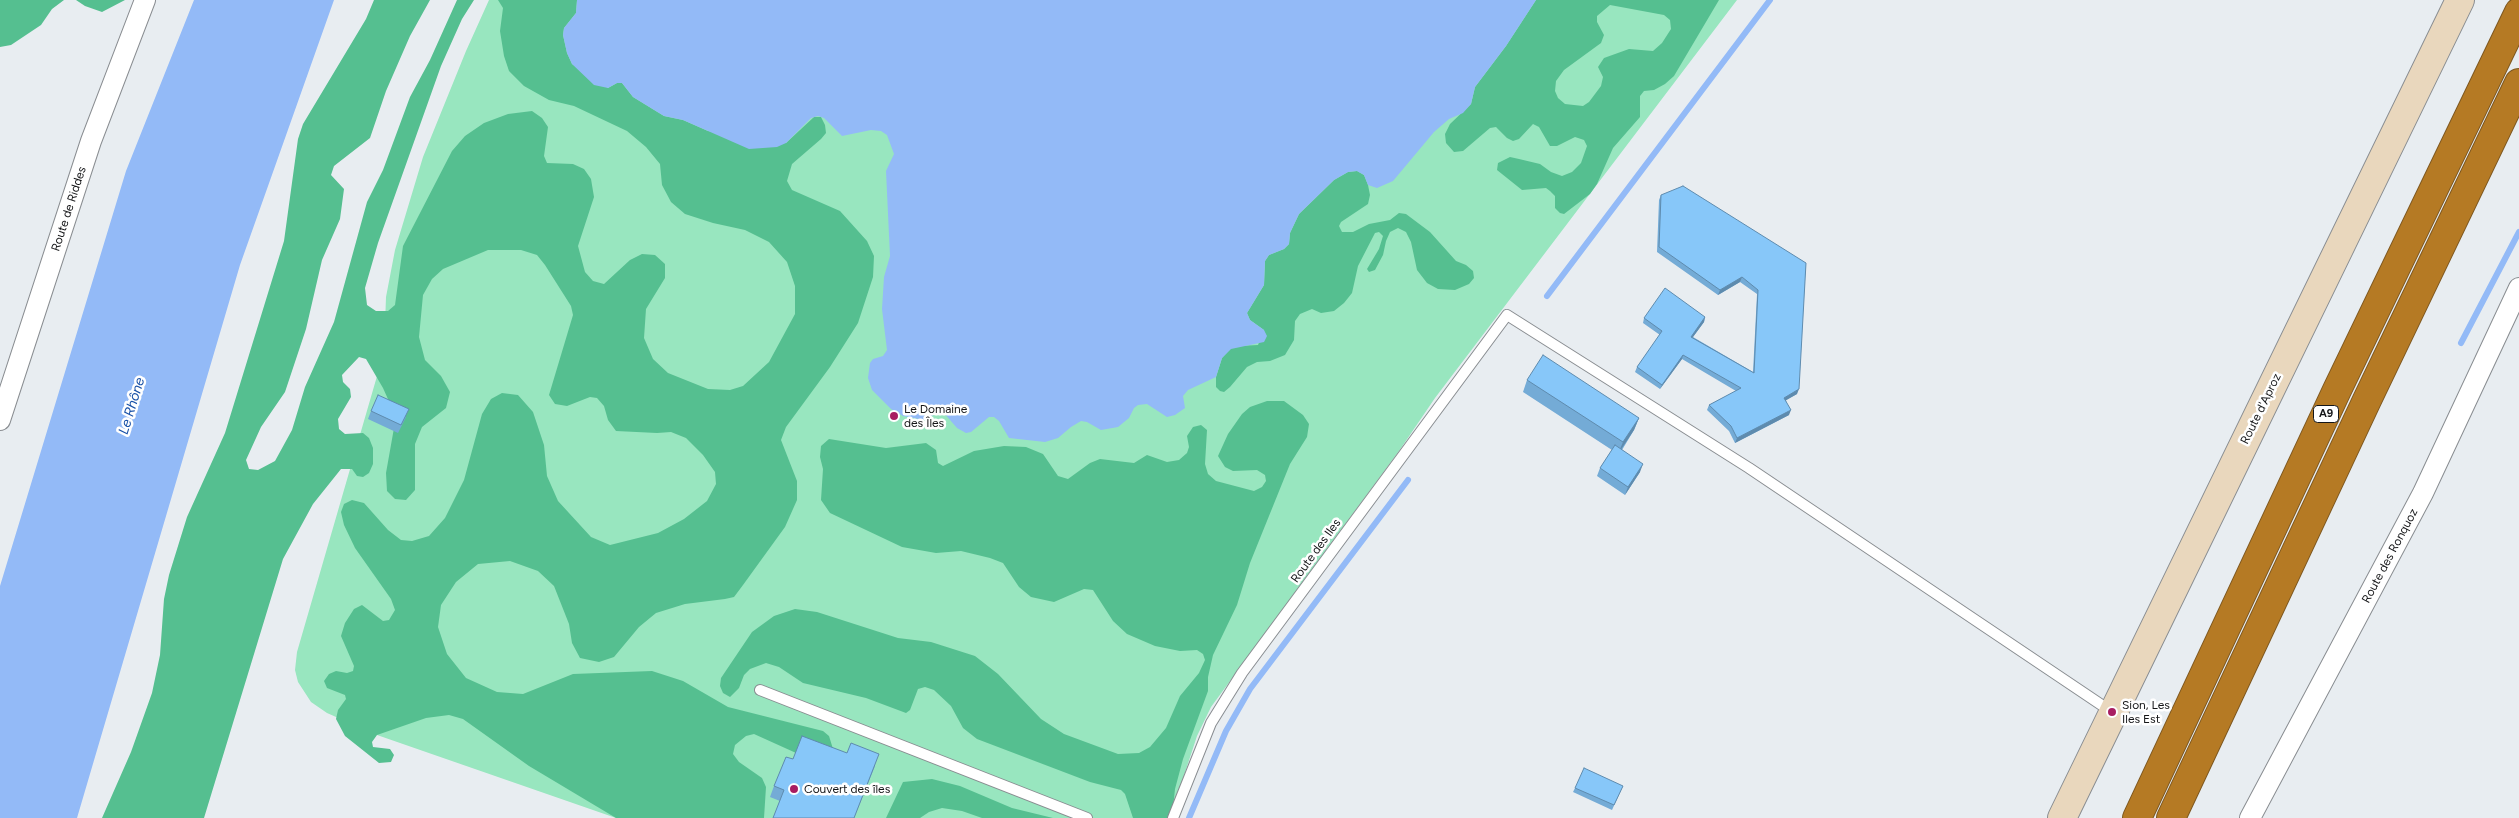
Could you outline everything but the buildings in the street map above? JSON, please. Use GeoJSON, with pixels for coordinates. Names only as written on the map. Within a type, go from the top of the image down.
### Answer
{"type":"FeatureCollection","features":[{"type":"Feature","properties":{"kind":"highway","name":"A9"},"geometry":{"type":"LineString","coordinates":[[2137,818],[2346,372],[2519,12]]}},
{"type":"Feature","properties":{"kind":"highway","name":"A9"},"geometry":{"type":"LineString","coordinates":[[2171,818],[2363,408],[2519,83]]}},
{"type":"Feature","properties":{"kind":"street","name":"Route de Riddes"},"geometry":{"type":"LineString","coordinates":[[0,420],[91,142],[144,0]]}},
{"type":"Feature","properties":{"kind":"street","name":"Route d'Aproz"},"geometry":{"type":"LineString","coordinates":[[2062,818],[2460,0]]}},
{"type":"Feature","properties":{"kind":"street","name":"Route des Ronquoz"},"geometry":{"type":"LineString","coordinates":[[2250,818],[2423,493],[2519,288]]}},
{"type":"Feature","properties":{"kind":"lane","name":"Route des Iles"},"geometry":{"type":"LineString","coordinates":[[1173,818],[1211,723],[1237,681],[1506,314],[1749,468],[2112,712]]}},
{"type":"Feature","properties":{"kind":"lane"},"geometry":{"type":"LineString","coordinates":[[760,690],[1087,818]]}},
{"type":"Feature","properties":{"kind":"green space"},"geometry":{"type":"Polygon","coordinates":[[[0,0],[64,0],[52,9],[41,25],[11,45],[0,47],[0,0]]]}},
{"type":"Feature","properties":{"kind":"green space"},"geometry":{"type":"Polygon","coordinates":[[[76,0],[125,0],[102,12],[85,6],[76,0]]]}},
{"type":"Feature","properties":{"kind":"green space"},"geometry":{"type":"Polygon","coordinates":[[[374,0],[430,0],[410,36],[386,91],[370,138],[334,166],[331,175],[344,189],[340,219],[322,260],[306,329],[285,392],[261,427],[246,460],[249,469],[258,470],[275,461],[292,430],[305,387],[334,322],[367,202],[383,170],[410,97],[430,60],[457,0],[474,0],[462,19],[441,66],[378,243],[365,288],[367,305],[376,311],[388,311],[395,305],[403,246],[452,151],[465,136],[484,123],[508,114],[532,111],[542,118],[548,127],[544,156],[547,163],[573,164],[584,169],[591,179],[594,197],[578,246],[585,272],[593,281],[604,284],[630,260],[642,254],[655,255],[665,264],[665,278],[646,309],[644,338],[653,359],[668,373],[708,389],[730,390],[743,386],[769,362],[795,314],[795,286],[787,262],[769,242],[745,230],[685,214],[671,202],[662,185],[660,164],[646,147],[627,131],[574,106],[549,100],[524,86],[509,71],[504,56],[500,31],[503,8],[498,0],[577,0],[576,13],[564,28],[563,35],[567,53],[572,64],[608,88],[617,83],[622,83],[633,97],[664,116],[683,120],[708,131],[786,143],[814,117],[821,117],[825,125],[826,133],[821,139],[792,164],[787,181],[792,190],[840,211],[867,241],[874,256],[873,277],[858,323],[830,367],[786,427],[781,440],[797,481],[797,500],[785,527],[734,597],[685,604],[656,613],[639,627],[614,657],[599,662],[580,658],[572,643],[569,624],[554,586],[538,571],[510,561],[478,564],[456,582],[441,605],[438,627],[447,654],[466,678],[497,692],[523,694],[573,674],[652,671],[683,681],[728,707],[823,731],[829,736],[833,749],[816,762],[754,734],[746,736],[735,745],[733,754],[739,762],[762,778],[766,787],[764,818],[616,818],[529,766],[463,719],[449,715],[426,718],[377,735],[372,742],[373,747],[390,749],[394,755],[391,762],[379,763],[345,736],[336,719],[338,710],[346,699],[345,695],[327,688],[324,681],[329,674],[336,671],[347,673],[353,671],[354,666],[341,636],[345,623],[354,609],[362,605],[383,621],[389,620],[395,610],[391,599],[355,548],[344,525],[341,512],[344,504],[352,500],[364,503],[388,530],[401,540],[412,541],[429,536],[445,518],[464,480],[482,414],[491,399],[502,393],[518,395],[533,412],[544,445],[547,476],[558,501],[591,537],[610,545],[658,533],[684,519],[707,501],[716,484],[715,472],[703,455],[686,438],[671,432],[616,431],[608,420],[604,406],[597,398],[590,397],[567,406],[555,404],[549,395],[573,315],[571,306],[537,255],[521,250],[488,250],[443,269],[432,279],[423,295],[419,337],[425,360],[441,376],[450,392],[446,408],[422,427],[415,444],[415,490],[406,500],[395,499],[387,491],[386,473],[394,428],[392,408],[383,388],[366,359],[359,357],[342,375],[343,382],[350,389],[351,397],[338,419],[339,429],[345,434],[363,433],[369,438],[373,448],[373,464],[369,473],[363,477],[357,476],[352,469],[341,469],[313,504],[283,559],[204,818],[102,818],[131,752],[152,693],[160,655],[164,599],[169,575],[187,517],[225,433],[284,241],[298,139],[303,124],[366,19],[374,0]]]}},
{"type":"Feature","properties":{"kind":"green space","name":"Le Domaine des Îles"},"geometry":{"type":"Polygon","coordinates":[[[489,0],[1737,0],[1435,398],[1399,451],[1211,707],[1197,736],[1175,803],[1172,818],[616,818],[377,735],[327,713],[311,702],[298,682],[295,670],[297,652],[384,352],[386,297],[395,250],[423,157],[489,0]]]}},
{"type":"Feature","properties":{"kind":"green space"},"geometry":{"type":"Polygon","coordinates":[[[1536,0],[1719,0],[1674,76],[1665,84],[1654,90],[1644,91],[1640,96],[1640,117],[1613,148],[1597,184],[1590,194],[1564,214],[1555,208],[1555,196],[1550,191],[1546,188],[1522,190],[1497,170],[1498,163],[1510,157],[1540,164],[1551,172],[1562,176],[1572,172],[1581,163],[1587,146],[1584,140],[1575,137],[1557,146],[1550,146],[1539,127],[1533,124],[1519,139],[1513,141],[1496,127],[1490,128],[1463,151],[1454,152],[1446,143],[1445,134],[1450,124],[1471,104],[1475,87],[1506,46],[1536,0]],[[1610,5],[1597,16],[1597,22],[1604,35],[1601,43],[1564,70],[1556,81],[1555,91],[1558,98],[1565,104],[1583,106],[1589,102],[1601,86],[1603,77],[1598,67],[1604,58],[1629,49],[1653,51],[1662,43],[1671,29],[1670,20],[1664,15],[1610,5]]]}},
{"type":"Feature","properties":{"kind":"green space"},"geometry":{"type":"Polygon","coordinates":[[[1357,171],[1364,175],[1368,185],[1370,195],[1368,204],[1341,222],[1339,226],[1342,232],[1353,232],[1369,224],[1390,220],[1399,213],[1406,214],[1430,232],[1456,261],[1466,265],[1473,271],[1474,278],[1469,284],[1455,290],[1438,289],[1427,283],[1417,270],[1411,242],[1406,232],[1398,228],[1390,232],[1383,255],[1375,270],[1369,272],[1367,269],[1379,249],[1383,236],[1379,232],[1375,233],[1358,266],[1352,293],[1344,303],[1334,311],[1321,313],[1312,309],[1300,314],[1295,321],[1294,340],[1285,355],[1270,361],[1257,362],[1247,367],[1230,387],[1224,392],[1220,391],[1216,387],[1216,377],[1222,358],[1231,348],[1258,345],[1264,330],[1250,320],[1247,313],[1264,285],[1265,261],[1269,255],[1284,249],[1289,244],[1290,233],[1299,214],[1334,180],[1348,172],[1357,171]]]}},
{"type":"Feature","properties":{"kind":"green space"},"geometry":{"type":"Polygon","coordinates":[[[1267,401],[1284,401],[1303,415],[1309,424],[1307,437],[1290,464],[1250,563],[1237,605],[1213,655],[1208,677],[1208,691],[1183,759],[1175,789],[1172,818],[1133,818],[1125,794],[1121,790],[1090,782],[977,739],[963,728],[951,706],[934,690],[925,687],[918,689],[910,710],[906,713],[866,698],[803,683],[779,667],[766,663],[750,669],[744,675],[739,688],[730,697],[723,693],[720,686],[721,678],[752,632],[774,616],[795,609],[817,612],[898,638],[931,642],[975,656],[998,674],[1041,719],[1064,734],[1118,754],[1139,753],[1150,747],[1166,728],[1180,696],[1199,673],[1205,660],[1203,654],[1197,650],[1180,651],[1155,646],[1127,634],[1113,621],[1093,590],[1084,589],[1054,602],[1031,597],[1019,587],[1003,563],[961,551],[936,553],[902,547],[830,513],[821,500],[823,469],[820,457],[821,446],[829,439],[886,448],[926,443],[936,450],[938,463],[943,466],[974,451],[1004,446],[1026,447],[1043,454],[1058,476],[1068,479],[1090,463],[1100,459],[1134,463],[1147,455],[1167,462],[1179,460],[1187,453],[1189,447],[1187,436],[1193,427],[1201,425],[1207,430],[1205,464],[1208,474],[1216,481],[1254,491],[1262,487],[1266,481],[1265,475],[1257,470],[1233,471],[1225,467],[1218,456],[1228,434],[1242,414],[1250,407],[1267,401]]]}},
{"type":"Feature","properties":{"kind":"green space"},"geometry":{"type":"Polygon","coordinates":[[[932,779],[960,786],[1012,808],[1053,818],[982,818],[962,811],[942,808],[929,812],[920,818],[886,818],[903,782],[932,779]]]}},
{"type":"Feature","properties":{"kind":"water","name":"Le Rhône"},"geometry":{"type":"Polygon","coordinates":[[[194,0],[334,0],[240,265],[77,818],[0,818],[0,586],[126,171],[194,0]]]}},
{"type":"Feature","properties":{"kind":"water"},"geometry":{"type":"Polygon","coordinates":[[[577,0],[1536,0],[1506,46],[1475,87],[1471,104],[1463,113],[1449,119],[1434,132],[1393,181],[1377,188],[1368,185],[1364,175],[1357,171],[1348,172],[1334,180],[1299,214],[1290,233],[1289,244],[1284,249],[1269,255],[1265,261],[1264,285],[1247,313],[1250,320],[1264,330],[1267,336],[1264,342],[1231,349],[1222,358],[1216,377],[1188,390],[1183,396],[1185,408],[1175,415],[1167,417],[1147,404],[1138,405],[1134,408],[1129,418],[1118,427],[1101,430],[1087,422],[1081,421],[1058,438],[1045,442],[1009,438],[999,421],[994,417],[989,417],[971,432],[966,433],[957,428],[944,413],[939,412],[924,420],[903,416],[891,409],[872,390],[868,378],[870,363],[873,359],[883,356],[887,350],[882,309],[884,277],[890,256],[886,171],[894,154],[887,135],[881,131],[871,130],[842,136],[824,118],[818,116],[811,118],[786,143],[777,147],[749,149],[683,120],[664,116],[633,97],[622,83],[617,83],[608,88],[594,85],[572,64],[567,53],[563,35],[564,28],[576,13],[577,0]]]}},
{"type":"Feature","properties":{"kind":"waterway"},"geometry":{"type":"LineString","coordinates":[[1547,296],[1770,0]]}},
{"type":"Feature","properties":{"kind":"waterway"},"geometry":{"type":"LineString","coordinates":[[2461,343],[2519,232]]}},
{"type":"Feature","properties":{"kind":"waterway"},"geometry":{"type":"LineString","coordinates":[[1189,818],[1226,731],[1250,689],[1408,480]]}},
{"type":"Feature","properties":{"kind":"place","name":"Le Domaine des Îles"},"geometry":{"type":"Point","coordinates":[894,416]}},
{"type":"Feature","properties":{"kind":"place","name":"Sion, Les Iles Est"},"geometry":{"type":"Point","coordinates":[2112,712]}},
{"type":"Feature","properties":{"kind":"place","name":"Couvert des îles"},"geometry":{"type":"Point","coordinates":[794,789]}}]}
